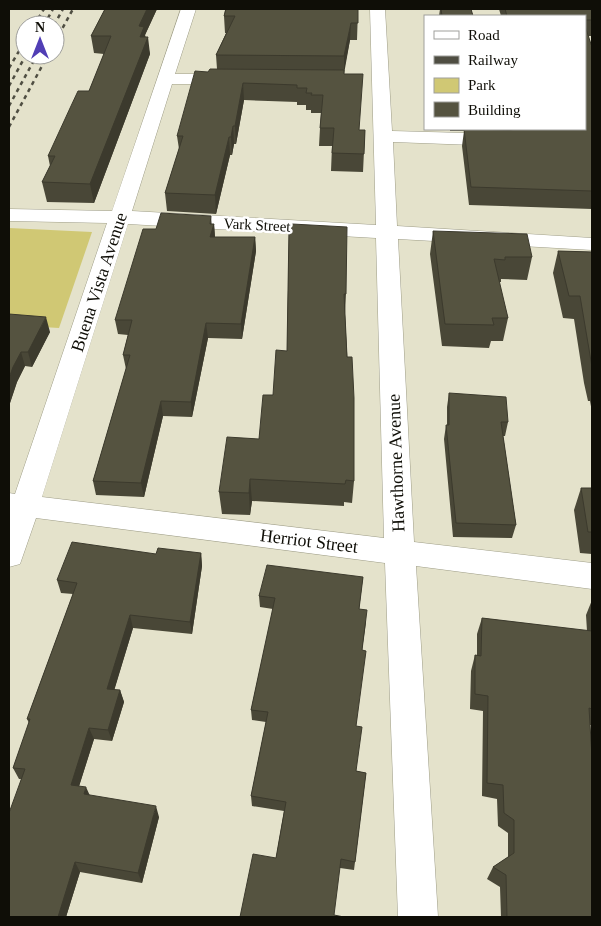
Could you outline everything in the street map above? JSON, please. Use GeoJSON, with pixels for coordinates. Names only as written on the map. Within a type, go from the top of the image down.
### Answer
{"type":"FeatureCollection","features":[{"type":"Feature","properties":{"kind":"street","name":"Buena Vista Avenue"},"geometry":{"type":"LineString","coordinates":[[9,555],[17,504],[120,217],[188,9]]}},
{"type":"Feature","properties":{"kind":"street","name":"Hawthorne Avenue"},"geometry":{"type":"LineString","coordinates":[[378,9],[400,552],[418,917]]}},
{"type":"Feature","properties":{"kind":"street"},"geometry":{"type":"LineString","coordinates":[[165,79],[243,79]]}},
{"type":"Feature","properties":{"kind":"street"},"geometry":{"type":"LineString","coordinates":[[360,80],[380,81]]}},
{"type":"Feature","properties":{"kind":"street"},"geometry":{"type":"LineString","coordinates":[[382,136],[507,140]]}},
{"type":"Feature","properties":{"kind":"street","name":"Vark Street"},"geometry":{"type":"LineString","coordinates":[[11,215],[120,217],[592,244]]}},
{"type":"Feature","properties":{"kind":"street","name":"Herriot Street"},"geometry":{"type":"LineString","coordinates":[[17,504],[592,576]]}},
{"type":"Feature","properties":{"kind":"green space"},"geometry":{"type":"Polygon","coordinates":[[[9,228],[92,232],[59,328],[9,325],[9,228]]]}},
{"type":"Feature","properties":{"kind":"building"},"geometry":{"type":"Polygon","coordinates":[[[105,9],[147,9],[139,26],[144,27],[140,37],[148,37],[90,184],[42,182],[55,156],[48,156],[78,91],[89,91],[111,36],[91,36],[105,9]]]}},
{"type":"Feature","properties":{"kind":"building"},"geometry":{"type":"Polygon","coordinates":[[[226,9],[358,9],[358,23],[351,23],[344,56],[216,55],[235,16],[224,16],[226,9]]]}},
{"type":"Feature","properties":{"kind":"building"},"geometry":{"type":"Polygon","coordinates":[[[441,9],[471,9],[473,15],[442,15],[441,9]]]}},
{"type":"Feature","properties":{"kind":"building"},"geometry":{"type":"Polygon","coordinates":[[[505,9],[592,9],[592,20],[586,20],[586,15],[507,15],[505,9]]]}},
{"type":"Feature","properties":{"kind":"building"},"geometry":{"type":"Polygon","coordinates":[[[586,29],[592,47],[592,191],[471,187],[464,130],[586,130],[586,29]]]}},
{"type":"Feature","properties":{"kind":"building"},"geometry":{"type":"Polygon","coordinates":[[[210,69],[344,70],[344,74],[363,74],[359,130],[365,130],[364,154],[332,153],[334,128],[320,128],[323,95],[311,95],[312,93],[306,93],[307,88],[297,88],[297,85],[243,83],[235,126],[233,126],[231,137],[229,137],[215,195],[165,193],[183,136],[177,136],[195,71],[208,72],[210,69]]]}},
{"type":"Feature","properties":{"kind":"building"},"geometry":{"type":"Polygon","coordinates":[[[161,213],[211,216],[210,224],[214,224],[210,237],[255,237],[241,324],[206,323],[191,402],[161,401],[141,483],[93,481],[130,355],[123,355],[132,320],[115,320],[143,229],[156,229],[161,213]]]}},
{"type":"Feature","properties":{"kind":"building"},"geometry":{"type":"Polygon","coordinates":[[[292,224],[347,227],[346,294],[344,294],[347,357],[352,357],[354,481],[346,480],[345,484],[250,479],[249,493],[219,492],[227,437],[259,439],[263,395],[273,395],[276,350],[287,351],[289,230],[291,230],[292,224]]]}},
{"type":"Feature","properties":{"kind":"building"},"geometry":{"type":"Polygon","coordinates":[[[433,231],[527,234],[532,257],[505,257],[505,260],[494,259],[508,318],[492,318],[494,325],[445,324],[433,231]]]}},
{"type":"Feature","properties":{"kind":"building"},"geometry":{"type":"Polygon","coordinates":[[[558,251],[592,252],[592,367],[580,296],[569,296],[558,251]]]}},
{"type":"Feature","properties":{"kind":"building"},"geometry":{"type":"Polygon","coordinates":[[[9,314],[46,317],[28,352],[21,352],[9,378],[9,314]]]}},
{"type":"Feature","properties":{"kind":"building"},"geometry":{"type":"Polygon","coordinates":[[[449,393],[506,397],[508,422],[501,422],[516,525],[456,523],[446,425],[449,425],[449,393]]]}},
{"type":"Feature","properties":{"kind":"building"},"geometry":{"type":"Polygon","coordinates":[[[581,488],[592,488],[592,532],[588,532],[581,488]]]}},
{"type":"Feature","properties":{"kind":"building"},"geometry":{"type":"Polygon","coordinates":[[[72,542],[156,554],[158,548],[201,553],[190,622],[130,615],[107,689],[120,690],[108,730],[89,728],[71,785],[86,787],[84,794],[156,806],[138,873],[75,862],[58,917],[9,917],[9,813],[25,769],[13,768],[30,719],[27,719],[77,583],[57,580],[72,542]]]}},
{"type":"Feature","properties":{"kind":"building"},"geometry":{"type":"Polygon","coordinates":[[[267,565],[363,577],[359,609],[367,610],[362,650],[366,651],[356,726],[362,727],[356,771],[366,773],[355,862],[341,859],[334,915],[344,917],[240,917],[253,854],[276,858],[286,802],[251,796],[268,712],[251,710],[275,598],[259,596],[267,565]]]}},
{"type":"Feature","properties":{"kind":"building"},"geometry":{"type":"Polygon","coordinates":[[[482,618],[592,631],[592,709],[589,708],[592,757],[592,917],[507,917],[506,875],[493,867],[514,853],[514,820],[504,813],[503,785],[487,783],[488,696],[475,694],[475,655],[481,656],[482,618]]]}},
{"type":"Feature","properties":{"kind":"railway"},"geometry":{"type":"LineString","coordinates":[[40,15],[44,9]]}},
{"type":"Feature","properties":{"kind":"railway"},"geometry":{"type":"LineString","coordinates":[[50,15],[53,9]]}},
{"type":"Feature","properties":{"kind":"railway"},"geometry":{"type":"LineString","coordinates":[[60,15],[63,9]]}},
{"type":"Feature","properties":{"kind":"railway"},"geometry":{"type":"LineString","coordinates":[[65,24],[73,9]]}},
{"type":"Feature","properties":{"kind":"railway"},"geometry":{"type":"LineString","coordinates":[[9,68],[15,58]]}},
{"type":"Feature","properties":{"kind":"railway"},"geometry":{"type":"LineString","coordinates":[[9,86],[21,65]]}},
{"type":"Feature","properties":{"kind":"railway"},"geometry":{"type":"LineString","coordinates":[[9,106],[32,65]]}},
{"type":"Feature","properties":{"kind":"railway"},"geometry":{"type":"LineString","coordinates":[[9,127],[43,65]]}}]}
